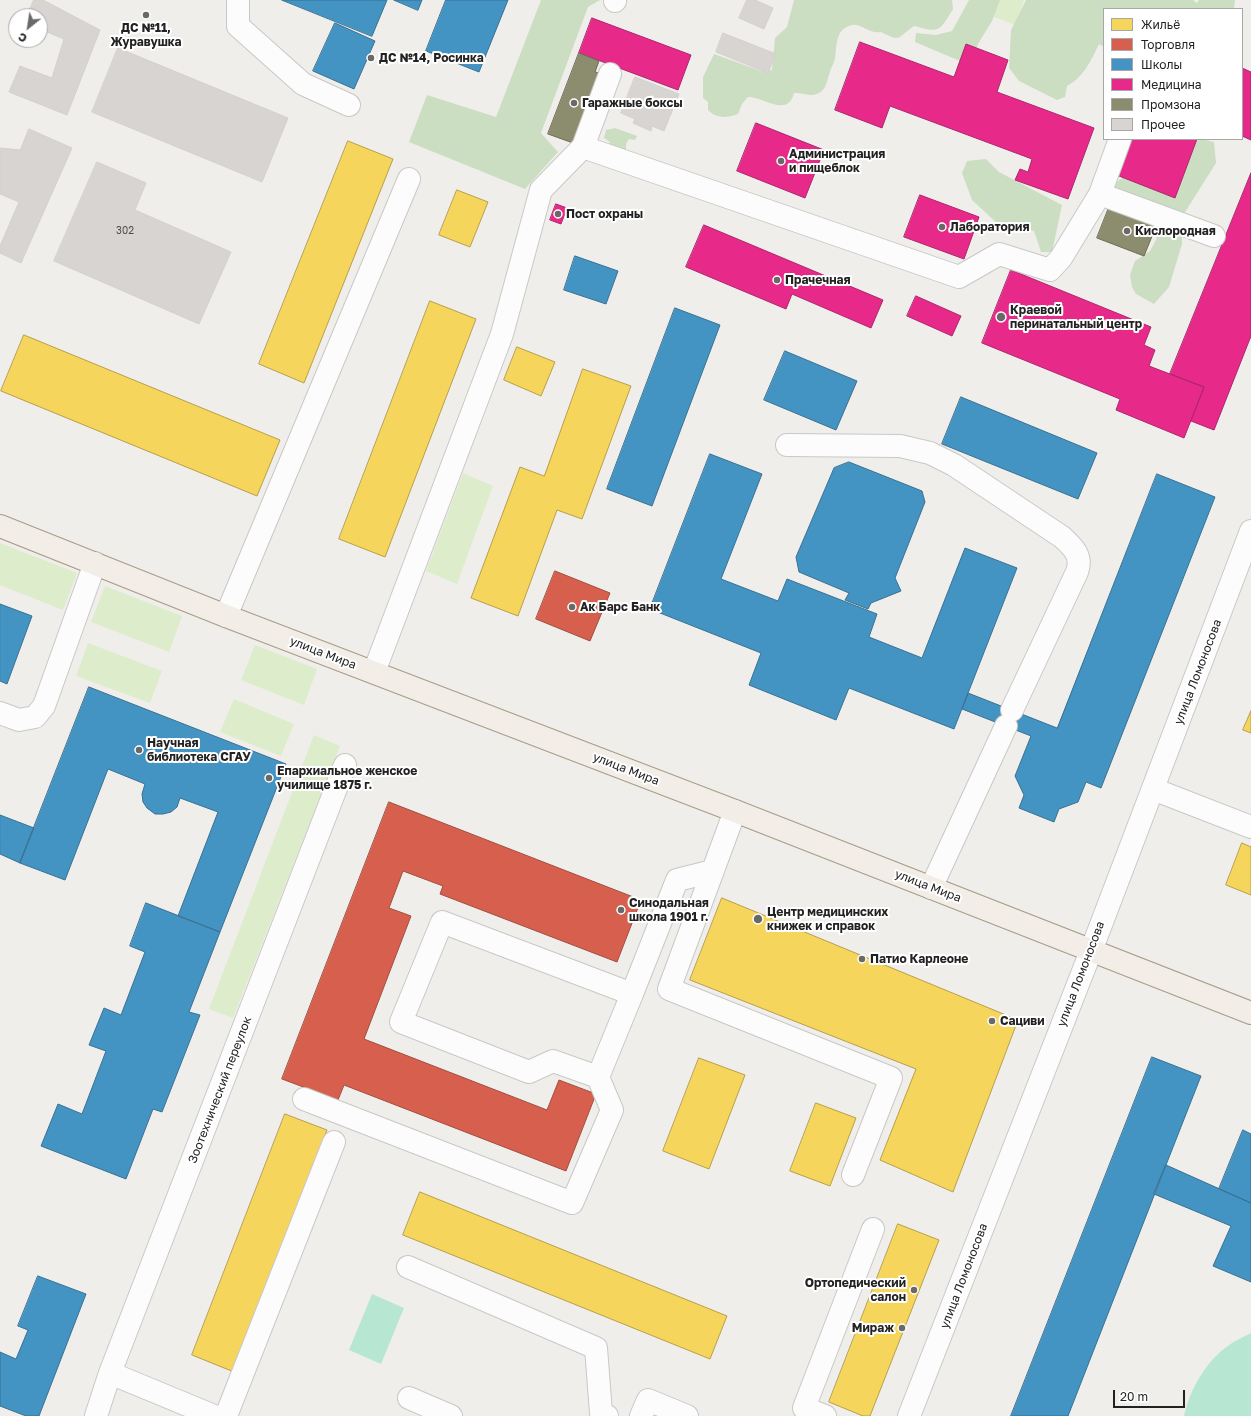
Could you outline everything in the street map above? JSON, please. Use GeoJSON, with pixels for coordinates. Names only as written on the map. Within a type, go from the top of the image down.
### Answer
{"type":"FeatureCollection","features":[{"type":"Feature","properties":{"kind":"main road","name":"улица Мира"},"geometry":{"type":"LineString","coordinates":[[0,526],[226,616],[735,811],[1251,1013]]}},
{"type":"Feature","properties":{"kind":"street"},"geometry":{"type":"LineString","coordinates":[[238,0],[238,26],[303,84],[349,105]]}},
{"type":"Feature","properties":{"kind":"street"},"geometry":{"type":"LineString","coordinates":[[374,672],[502,334],[541,190],[583,148],[610,74]]}},
{"type":"Feature","properties":{"kind":"street"},"geometry":{"type":"LineString","coordinates":[[583,148],[958,277],[999,254],[1050,270],[1061,258],[1100,194],[1120,140]]}},
{"type":"Feature","properties":{"kind":"street"},"geometry":{"type":"LineString","coordinates":[[226,616],[409,179]]}},
{"type":"Feature","properties":{"kind":"street"},"geometry":{"type":"LineString","coordinates":[[1100,194],[1214,236]]}},
{"type":"Feature","properties":{"kind":"street"},"geometry":{"type":"LineString","coordinates":[[787,445],[900,446],[930,453],[954,465],[1062,537],[1071,545],[1079,558],[1077,572],[931,888]]}},
{"type":"Feature","properties":{"kind":"street","name":"улица Ломоносова"},"geometry":{"type":"LineString","coordinates":[[910,1416],[1091,950],[1251,531]]}},
{"type":"Feature","properties":{"kind":"street"},"geometry":{"type":"LineString","coordinates":[[0,713],[19,720],[35,717],[44,706],[95,563]]}},
{"type":"Feature","properties":{"kind":"street","name":"Зоотехнический переулок"},"geometry":{"type":"LineString","coordinates":[[96,1416],[110,1373],[345,765]]}},
{"type":"Feature","properties":{"kind":"street"},"geometry":{"type":"LineString","coordinates":[[1153,789],[1251,827]]}},
{"type":"Feature","properties":{"kind":"street"},"geometry":{"type":"LineString","coordinates":[[735,811],[669,989],[891,1078],[853,1175]]}},
{"type":"Feature","properties":{"kind":"street"},"geometry":{"type":"LineString","coordinates":[[304,1099],[572,1203],[612,1110],[598,1076],[677,880],[713,871]]}},
{"type":"Feature","properties":{"kind":"street"},"geometry":{"type":"LineString","coordinates":[[598,1076],[553,1061],[529,1072],[402,1022],[442,922],[632,994]]}},
{"type":"Feature","properties":{"kind":"street"},"geometry":{"type":"LineString","coordinates":[[226,1416],[334,1142]]}},
{"type":"Feature","properties":{"kind":"street"},"geometry":{"type":"LineString","coordinates":[[825,1416],[804,1408],[873,1229]]}},
{"type":"Feature","properties":{"kind":"street"},"geometry":{"type":"LineString","coordinates":[[408,1267],[596,1348],[601,1413],[606,1416]]}},
{"type":"Feature","properties":{"kind":"street"},"geometry":{"type":"LineString","coordinates":[[110,1373],[214,1416]]}},
{"type":"Feature","properties":{"kind":"street"},"geometry":{"type":"LineString","coordinates":[[409,1398],[452,1416]]}},
{"type":"Feature","properties":{"kind":"street"},"geometry":{"type":"LineString","coordinates":[[641,1416],[648,1400],[687,1416]]}},
{"type":"Feature","properties":{"kind":"green space"},"geometry":{"type":"Polygon","coordinates":[[[541,0],[600,0],[588,7],[541,133],[558,152],[525,189],[409,142],[427,95],[496,117],[541,0]]]}},
{"type":"Feature","properties":{"kind":"green space"},"geometry":{"type":"Polygon","coordinates":[[[794,0],[952,0],[953,9],[945,22],[938,29],[929,30],[914,26],[898,38],[855,25],[846,27],[842,30],[838,38],[834,62],[824,89],[819,93],[810,95],[794,93],[791,100],[787,104],[781,105],[748,97],[742,104],[738,114],[722,117],[711,113],[708,110],[708,102],[703,98],[703,77],[714,54],[761,71],[772,70],[775,38],[787,27],[794,0]]]}},
{"type":"Feature","properties":{"kind":"green space"},"geometry":{"type":"Polygon","coordinates":[[[969,0],[1000,0],[992,21],[978,44],[974,55],[960,61],[915,42],[916,33],[936,35],[952,31],[969,0]]]}},
{"type":"Feature","properties":{"kind":"green space"},"geometry":{"type":"Polygon","coordinates":[[[985,0],[1024,0],[1015,25],[981,12],[985,0]]]}},
{"type":"Feature","properties":{"kind":"green space"},"geometry":{"type":"Polygon","coordinates":[[[1026,0],[1193,0],[1197,3],[1199,0],[1235,0],[1234,8],[1103,8],[1103,46],[1099,44],[1090,62],[1082,73],[1073,83],[1067,86],[1065,97],[1057,100],[1019,81],[1009,68],[1011,30],[1026,0]]]}},
{"type":"Feature","properties":{"kind":"green space"},"geometry":{"type":"Polygon","coordinates":[[[615,128],[637,136],[635,140],[629,139],[626,144],[626,150],[629,152],[607,148],[610,142],[604,138],[606,130],[615,128]]]}},
{"type":"Feature","properties":{"kind":"green space"},"geometry":{"type":"Polygon","coordinates":[[[1199,140],[1214,142],[1216,163],[1182,217],[1182,244],[1169,287],[1154,304],[1136,294],[1132,287],[1130,275],[1135,261],[1150,251],[1157,238],[1117,214],[1107,211],[1110,193],[1114,185],[1128,174],[1199,140]]]}},
{"type":"Feature","properties":{"kind":"green space"},"geometry":{"type":"Polygon","coordinates":[[[986,159],[999,172],[1062,205],[1052,252],[1041,252],[1034,231],[999,225],[972,200],[962,173],[967,161],[986,159]]]}},
{"type":"Feature","properties":{"kind":"green space"},"geometry":{"type":"Polygon","coordinates":[[[463,473],[493,486],[457,584],[426,571],[463,473]]]}},
{"type":"Feature","properties":{"kind":"green space"},"geometry":{"type":"Polygon","coordinates":[[[0,543],[77,573],[63,610],[0,585],[0,543]]]}},
{"type":"Feature","properties":{"kind":"green space"},"geometry":{"type":"Polygon","coordinates":[[[105,586],[182,616],[169,652],[91,622],[105,586]]]}},
{"type":"Feature","properties":{"kind":"green space"},"geometry":{"type":"Polygon","coordinates":[[[88,643],[162,671],[150,703],[76,676],[88,643]]]}},
{"type":"Feature","properties":{"kind":"green space"},"geometry":{"type":"Polygon","coordinates":[[[255,645],[317,669],[304,705],[241,680],[255,645]]]}},
{"type":"Feature","properties":{"kind":"green space"},"geometry":{"type":"Polygon","coordinates":[[[234,699],[294,724],[281,756],[220,732],[234,699]]]}},
{"type":"Feature","properties":{"kind":"green space"},"geometry":{"type":"Polygon","coordinates":[[[314,735],[340,746],[233,1018],[209,1009],[314,735]]]}},
{"type":"Feature","properties":{"kind":"green space"},"geometry":{"type":"Polygon","coordinates":[[[372,1294],[404,1308],[381,1364],[349,1350],[372,1294]]]}},
{"type":"Feature","properties":{"kind":"green space"},"geometry":{"type":"Polygon","coordinates":[[[1251,1333],[1251,1416],[1184,1416],[1190,1396],[1206,1367],[1229,1345],[1251,1333]]]}},
{"type":"Feature","properties":{"kind":"building: Жильё"},"geometry":{"type":"Polygon","coordinates":[[[348,141],[393,159],[304,383],[259,364],[348,141]]]}},
{"type":"Feature","properties":{"kind":"building: Жильё"},"geometry":{"type":"Polygon","coordinates":[[[457,190],[488,202],[470,247],[439,235],[457,190]]]}},
{"type":"Feature","properties":{"kind":"building: Жильё"},"geometry":{"type":"Polygon","coordinates":[[[430,301],[476,319],[385,557],[339,539],[430,301]]]}},
{"type":"Feature","properties":{"kind":"building: Жильё"},"geometry":{"type":"Polygon","coordinates":[[[24,335],[280,440],[257,496],[1,391],[24,335]]]}},
{"type":"Feature","properties":{"kind":"building: Жильё"},"geometry":{"type":"Polygon","coordinates":[[[517,347],[555,362],[541,396],[504,380],[517,347]]]}},
{"type":"Feature","properties":{"kind":"building: Жильё"},"geometry":{"type":"Polygon","coordinates":[[[583,369],[631,386],[582,519],[557,510],[518,616],[471,598],[520,467],[544,476],[583,369]]]}},
{"type":"Feature","properties":{"kind":"building: Жильё"},"geometry":{"type":"Polygon","coordinates":[[[1251,711],[1251,733],[1243,730],[1251,711]]]}},
{"type":"Feature","properties":{"kind":"building: Жильё"},"geometry":{"type":"Polygon","coordinates":[[[1242,843],[1251,847],[1251,895],[1226,885],[1242,843]]]}},
{"type":"Feature","properties":{"kind":"building: Жильё"},"geometry":{"type":"Polygon","coordinates":[[[722,898],[1018,1020],[953,1192],[880,1160],[916,1069],[690,980],[722,898]]]}},
{"type":"Feature","properties":{"kind":"building: Жильё"},"geometry":{"type":"Polygon","coordinates":[[[699,1058],[745,1075],[709,1169],[663,1151],[699,1058]]]}},
{"type":"Feature","properties":{"kind":"building: Жильё"},"geometry":{"type":"Polygon","coordinates":[[[816,1103],[856,1118],[830,1186],[790,1171],[816,1103]]]}},
{"type":"Feature","properties":{"kind":"building: Жильё"},"geometry":{"type":"Polygon","coordinates":[[[285,1114],[327,1130],[234,1372],[192,1355],[285,1114]]]}},
{"type":"Feature","properties":{"kind":"building: Жильё"},"geometry":{"type":"Polygon","coordinates":[[[420,1192],[727,1316],[710,1359],[403,1235],[420,1192]]]}},
{"type":"Feature","properties":{"kind":"building: Жильё"},"geometry":{"type":"Polygon","coordinates":[[[898,1224],[939,1240],[870,1416],[863,1416],[829,1402],[898,1224]]]}},
{"type":"Feature","properties":{"kind":"building: Торговля"},"geometry":{"type":"Polygon","coordinates":[[[555,571],[610,593],[590,641],[536,619],[555,571]]]}},
{"type":"Feature","properties":{"kind":"building: Торговля"},"geometry":{"type":"Polygon","coordinates":[[[389,802],[641,900],[617,962],[440,894],[443,886],[403,871],[389,908],[411,916],[364,1039],[547,1110],[559,1080],[596,1094],[566,1171],[344,1085],[338,1100],[282,1079],[389,802]]]}},
{"type":"Feature","properties":{"kind":"building: Школы","name":"ДС №14, Росинка"},"geometry":{"type":"Polygon","coordinates":[[[282,0],[387,0],[372,36],[282,0]]]}},
{"type":"Feature","properties":{"kind":"building: Школы"},"geometry":{"type":"Polygon","coordinates":[[[394,0],[422,0],[418,10],[394,0]]]}},
{"type":"Feature","properties":{"kind":"building: Школы","name":"ДС №14, Росинка"},"geometry":{"type":"Polygon","coordinates":[[[446,0],[508,0],[479,72],[426,51],[446,0]]]}},
{"type":"Feature","properties":{"kind":"building: Школы"},"geometry":{"type":"Polygon","coordinates":[[[335,23],[375,41],[354,89],[313,71],[335,23]]]}},
{"type":"Feature","properties":{"kind":"building: Школы"},"geometry":{"type":"Polygon","coordinates":[[[575,256],[618,271],[606,304],[564,290],[575,256]]]}},
{"type":"Feature","properties":{"kind":"building: Школы"},"geometry":{"type":"Polygon","coordinates":[[[675,308],[720,325],[652,506],[607,489],[675,308]]]}},
{"type":"Feature","properties":{"kind":"building: Школы"},"geometry":{"type":"Polygon","coordinates":[[[785,351],[857,381],[836,430],[764,400],[785,351]]]}},
{"type":"Feature","properties":{"kind":"building: Школы"},"geometry":{"type":"Polygon","coordinates":[[[961,397],[1097,453],[1078,499],[942,444],[961,397]]]}},
{"type":"Feature","properties":{"kind":"building: Школы"},"geometry":{"type":"Polygon","coordinates":[[[710,454],[762,474],[721,579],[778,601],[787,579],[877,614],[869,637],[922,658],[965,548],[1017,568],[954,729],[849,688],[836,720],[749,685],[761,653],[650,609],[710,454]]]}},
{"type":"Feature","properties":{"kind":"building: Школы"},"geometry":{"type":"Polygon","coordinates":[[[849,462],[922,491],[925,502],[895,578],[901,591],[871,603],[868,609],[845,600],[849,593],[799,572],[796,557],[834,468],[849,462]]]}},
{"type":"Feature","properties":{"kind":"building: Школы"},"geometry":{"type":"Polygon","coordinates":[[[1157,474],[1215,497],[1101,788],[1086,782],[1078,802],[1059,809],[1054,822],[1019,808],[1024,795],[1015,776],[1031,736],[962,709],[968,693],[1057,728],[1157,474]]]}},
{"type":"Feature","properties":{"kind":"building: Школы"},"geometry":{"type":"Polygon","coordinates":[[[0,604],[32,616],[7,684],[0,681],[0,604]]]}},
{"type":"Feature","properties":{"kind":"building: Школы"},"geometry":{"type":"Polygon","coordinates":[[[89,687],[286,764],[220,932],[178,916],[218,812],[180,798],[177,807],[171,812],[155,814],[147,808],[143,802],[142,794],[145,784],[108,769],[65,880],[20,863],[89,687]]]}},
{"type":"Feature","properties":{"kind":"building: Школы"},"geometry":{"type":"Polygon","coordinates":[[[0,815],[34,828],[20,863],[0,854],[0,815]]]}},
{"type":"Feature","properties":{"kind":"building: Школы"},"geometry":{"type":"Polygon","coordinates":[[[146,903],[220,932],[189,1012],[200,1015],[162,1112],[153,1109],[126,1179],[41,1146],[58,1104],[82,1114],[106,1051],[89,1045],[104,1008],[121,1015],[145,952],[130,946],[146,903]]]}},
{"type":"Feature","properties":{"kind":"building: Школы"},"geometry":{"type":"Polygon","coordinates":[[[1152,1057],[1201,1076],[1068,1416],[1011,1416],[1152,1057]]]}},
{"type":"Feature","properties":{"kind":"building: Школы"},"geometry":{"type":"Polygon","coordinates":[[[1243,1130],[1251,1134],[1251,1203],[1219,1189],[1243,1130]]]}},
{"type":"Feature","properties":{"kind":"building: Школы"},"geometry":{"type":"Polygon","coordinates":[[[1166,1165],[1251,1203],[1251,1282],[1213,1266],[1231,1226],[1154,1194],[1166,1165]]]}},
{"type":"Feature","properties":{"kind":"building: Школы"},"geometry":{"type":"Polygon","coordinates":[[[38,1276],[86,1294],[39,1416],[26,1416],[0,1406],[0,1352],[16,1359],[28,1330],[18,1326],[38,1276]]]}},
{"type":"Feature","properties":{"kind":"building: Медицина"},"geometry":{"type":"Polygon","coordinates":[[[592,18],[691,55],[678,90],[579,53],[592,18]]]}},
{"type":"Feature","properties":{"kind":"building: Медицина"},"geometry":{"type":"Polygon","coordinates":[[[860,42],[954,77],[966,44],[1008,60],[997,92],[1094,128],[1068,199],[1015,180],[1020,169],[1028,172],[1032,159],[890,106],[882,128],[835,110],[860,42]]]}},
{"type":"Feature","properties":{"kind":"building: Медицина"},"geometry":{"type":"Polygon","coordinates":[[[1243,68],[1251,72],[1251,140],[1243,136],[1243,68]]]}},
{"type":"Feature","properties":{"kind":"building: Медицина","name":"Администрация и пищеблок"},"geometry":{"type":"Polygon","coordinates":[[[756,123],[824,150],[805,198],[737,171],[756,123]]]}},
{"type":"Feature","properties":{"kind":"building: Медицина"},"geometry":{"type":"Polygon","coordinates":[[[1133,140],[1197,140],[1175,198],[1119,176],[1133,140]]]}},
{"type":"Feature","properties":{"kind":"building: Медицина"},"geometry":{"type":"Polygon","coordinates":[[[1251,173],[1251,336],[1214,430],[1191,421],[1204,387],[1170,374],[1251,173]]]}},
{"type":"Feature","properties":{"kind":"building: Медицина","name":"Лаборатория"},"geometry":{"type":"Polygon","coordinates":[[[920,195],[979,217],[964,259],[904,237],[920,195]]]}},
{"type":"Feature","properties":{"kind":"building: Медицина","name":"Пост охраны"},"geometry":{"type":"Polygon","coordinates":[[[556,204],[567,208],[561,224],[550,220],[556,204]]]}},
{"type":"Feature","properties":{"kind":"building: Медицина","name":"Прачечная"},"geometry":{"type":"Polygon","coordinates":[[[704,225],[883,300],[871,328],[792,294],[786,309],[686,267],[704,225]]]}},
{"type":"Feature","properties":{"kind":"building: Медицина"},"geometry":{"type":"Polygon","coordinates":[[[1011,270],[1151,327],[1144,345],[1155,350],[1149,366],[1204,387],[1184,438],[1116,410],[1120,399],[982,343],[1011,270]]]}},
{"type":"Feature","properties":{"kind":"building: Медицина"},"geometry":{"type":"Polygon","coordinates":[[[916,296],[961,316],[952,336],[907,316],[916,296]]]}},
{"type":"Feature","properties":{"kind":"building: Промзона","name":"Гаражные боксы"},"geometry":{"type":"Polygon","coordinates":[[[579,53],[599,61],[595,72],[600,73],[573,143],[548,134],[579,53]]]}},
{"type":"Feature","properties":{"kind":"building: Промзона","name":"Кислородная"},"geometry":{"type":"Polygon","coordinates":[[[1110,205],[1157,224],[1144,256],[1097,238],[1110,205]]]}},
{"type":"Feature","properties":{"kind":"building: Прочее"},"geometry":{"type":"Polygon","coordinates":[[[34,0],[43,0],[100,30],[67,115],[9,92],[20,66],[52,78],[64,39],[48,32],[48,8],[30,8],[34,0]]]}},
{"type":"Feature","properties":{"kind":"building: Прочее"},"geometry":{"type":"Polygon","coordinates":[[[747,0],[755,0],[773,8],[764,29],[739,18],[747,0]]]}},
{"type":"Feature","properties":{"kind":"building: Прочее"},"geometry":{"type":"Polygon","coordinates":[[[723,33],[776,54],[768,73],[716,52],[723,33]]]}},
{"type":"Feature","properties":{"kind":"building: Прочее"},"geometry":{"type":"Polygon","coordinates":[[[118,48],[288,118],[262,182],[92,112],[118,48]]]}},
{"type":"Feature","properties":{"kind":"building: Прочее"},"geometry":{"type":"Polygon","coordinates":[[[635,77],[679,94],[664,131],[652,126],[651,131],[633,123],[635,119],[621,113],[635,77]]]}},
{"type":"Feature","properties":{"kind":"building: Прочее"},"geometry":{"type":"Polygon","coordinates":[[[29,129],[72,148],[21,263],[0,253],[0,246],[19,202],[0,194],[0,148],[20,150],[29,129]]]}},
{"type":"Feature","properties":{"kind":"building: Прочее"},"geometry":{"type":"Polygon","coordinates":[[[97,162],[146,183],[135,210],[231,252],[199,324],[54,261],[97,162]]]}},
{"type":"Feature","properties":{"kind":"place","name":"ДС №11, Журавушка"},"geometry":{"type":"Point","coordinates":[146,15]}},
{"type":"Feature","properties":{"kind":"place","name":"ДС №14, Росинка"},"geometry":{"type":"Point","coordinates":[371,58]}},
{"type":"Feature","properties":{"kind":"place","name":"Гаражные боксы"},"geometry":{"type":"Point","coordinates":[574,103]}},
{"type":"Feature","properties":{"kind":"place","name":"Администрация и пищеблок"},"geometry":{"type":"Point","coordinates":[781,161]}},
{"type":"Feature","properties":{"kind":"place","name":"Пост охраны"},"geometry":{"type":"Point","coordinates":[558,214]}},
{"type":"Feature","properties":{"kind":"place","name":"Лаборатория"},"geometry":{"type":"Point","coordinates":[942,227]}},
{"type":"Feature","properties":{"kind":"place","name":"Кислородная"},"geometry":{"type":"Point","coordinates":[1127,231]}},
{"type":"Feature","properties":{"kind":"place","name":"Прачечная"},"geometry":{"type":"Point","coordinates":[777,280]}},
{"type":"Feature","properties":{"kind":"place","name":"Краевой перинатальный центр"},"geometry":{"type":"Point","coordinates":[1001,317]}},
{"type":"Feature","properties":{"kind":"place","name":"Ак Барс Банк"},"geometry":{"type":"Point","coordinates":[572,607]}},
{"type":"Feature","properties":{"kind":"place","name":"Научная библиотека СГАУ"},"geometry":{"type":"Point","coordinates":[139,750]}},
{"type":"Feature","properties":{"kind":"place","name":"Епархиальное женское училище 1875 г."},"geometry":{"type":"Point","coordinates":[269,778]}},
{"type":"Feature","properties":{"kind":"place","name":"Синодальная школа 1901 г."},"geometry":{"type":"Point","coordinates":[621,910]}},
{"type":"Feature","properties":{"kind":"place","name":"Центр медицинских книжек и справок"},"geometry":{"type":"Point","coordinates":[758,919]}},
{"type":"Feature","properties":{"kind":"place","name":"Патио Карлеоне"},"geometry":{"type":"Point","coordinates":[862,959]}},
{"type":"Feature","properties":{"kind":"place","name":"Сациви"},"geometry":{"type":"Point","coordinates":[992,1021]}},
{"type":"Feature","properties":{"kind":"place","name":"Ортопедический салон"},"geometry":{"type":"Point","coordinates":[914,1290]}},
{"type":"Feature","properties":{"kind":"place","name":"Мираж"},"geometry":{"type":"Point","coordinates":[902,1328]}}]}
